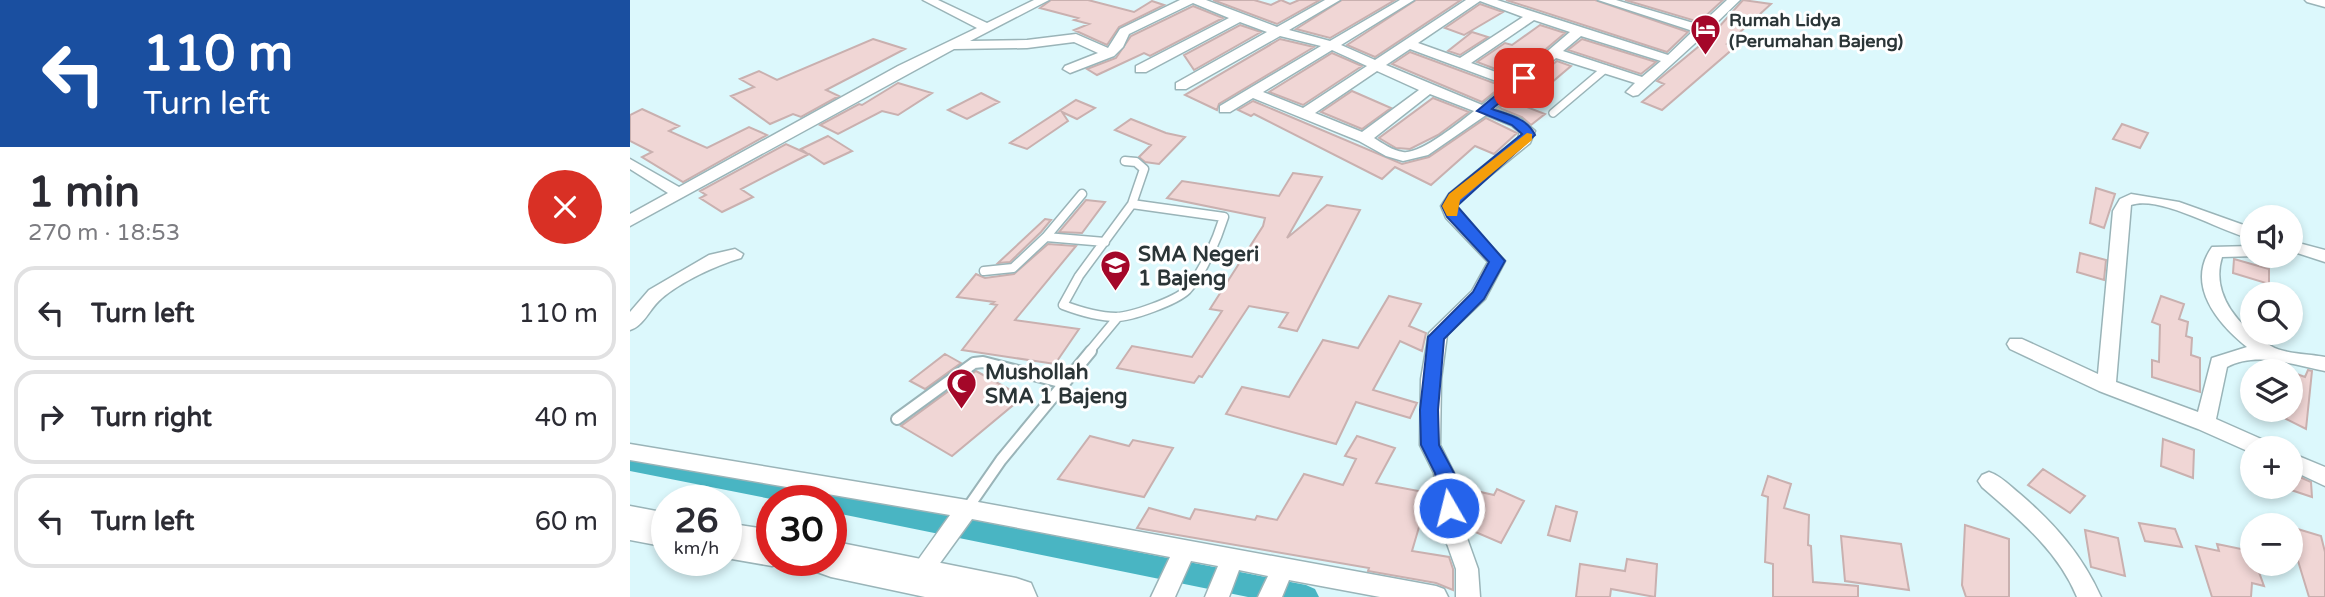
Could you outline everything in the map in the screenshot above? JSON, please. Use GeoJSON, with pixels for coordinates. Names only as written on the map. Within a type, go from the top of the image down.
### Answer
{"type":"FeatureCollection","features":[{"type":"Feature","properties":{"kind":"highway"},"geometry":{"type":"LineString","coordinates":[[630,523],[651,527]]}},
{"type":"Feature","properties":{"kind":"highway"},"geometry":{"type":"LineString","coordinates":[[847,560],[926,564],[1016,597]]}},
{"type":"Feature","properties":{"kind":"street"},"geometry":{"type":"LineString","coordinates":[[929,0],[985,27]]}},
{"type":"Feature","properties":{"kind":"street"},"geometry":{"type":"LineString","coordinates":[[630,221],[948,45],[1044,0]]}},
{"type":"Feature","properties":{"kind":"street"},"geometry":{"type":"LineString","coordinates":[[1070,69],[1109,53],[1119,44],[1124,32],[1189,0]]}},
{"type":"Feature","properties":{"kind":"street"},"geometry":{"type":"LineString","coordinates":[[1196,0],[1240,17],[1331,45],[1373,67],[1516,122],[1525,127],[1529,135],[1454,197],[1449,206],[1452,214],[1497,261],[1479,295],[1438,333],[1431,379],[1430,445],[1444,473],[1451,524],[1467,569],[1468,597]]}},
{"type":"Feature","properties":{"kind":"street"},"geometry":{"type":"LineString","coordinates":[[1181,86],[1334,0]]}},
{"type":"Feature","properties":{"kind":"street"},"geometry":{"type":"LineString","coordinates":[[1225,109],[1408,0]]}},
{"type":"Feature","properties":{"kind":"street"},"geometry":{"type":"LineString","coordinates":[[1304,114],[1475,0]]}},
{"type":"Feature","properties":{"kind":"street"},"geometry":{"type":"LineString","coordinates":[[1485,0],[1513,4],[1532,16],[1670,60]]}},
{"type":"Feature","properties":{"kind":"street"},"geometry":{"type":"LineString","coordinates":[[1604,0],[1705,31]]}},
{"type":"Feature","properties":{"kind":"street"},"geometry":{"type":"LineString","coordinates":[[1644,12],[1661,0]]}},
{"type":"Feature","properties":{"kind":"street"},"geometry":{"type":"LineString","coordinates":[[1633,92],[1705,31],[1734,0]]}},
{"type":"Feature","properties":{"kind":"street"},"geometry":{"type":"LineString","coordinates":[[2311,0],[2325,3]]}},
{"type":"Feature","properties":{"kind":"street"},"geometry":{"type":"LineString","coordinates":[[1460,64],[1532,16]]}},
{"type":"Feature","properties":{"kind":"street"},"geometry":{"type":"LineString","coordinates":[[1141,69],[1240,17]]}},
{"type":"Feature","properties":{"kind":"street"},"geometry":{"type":"LineString","coordinates":[[1253,93],[1364,138],[1395,155],[1411,157],[1483,111],[1579,31]]}},
{"type":"Feature","properties":{"kind":"street"},"geometry":{"type":"LineString","coordinates":[[948,45],[1027,44],[1076,38],[1109,53]]}},
{"type":"Feature","properties":{"kind":"street"},"geometry":{"type":"LineString","coordinates":[[1409,44],[1516,84]]}},
{"type":"Feature","properties":{"kind":"street"},"geometry":{"type":"LineString","coordinates":[[1555,53],[1644,82]]}},
{"type":"Feature","properties":{"kind":"street"},"geometry":{"type":"LineString","coordinates":[[1364,138],[1427,89]]}},
{"type":"Feature","properties":{"kind":"street"},"geometry":{"type":"LineString","coordinates":[[630,163],[678,193]]}},
{"type":"Feature","properties":{"kind":"street"},"geometry":{"type":"LineString","coordinates":[[2106,386],[2121,211],[2124,202],[2129,199],[2156,201],[2240,230]]}},
{"type":"Feature","properties":{"kind":"street"},"geometry":{"type":"LineString","coordinates":[[2240,251],[2218,251],[2212,258],[2211,294],[2226,319],[2268,354]]}},
{"type":"Feature","properties":{"kind":"street"},"geometry":{"type":"LineString","coordinates":[[630,324],[655,293],[715,259],[735,254]]}},
{"type":"Feature","properties":{"kind":"street"},"geometry":{"type":"LineString","coordinates":[[2016,344],[2106,386],[2240,439]]}},
{"type":"Feature","properties":{"kind":"street"},"geometry":{"type":"LineString","coordinates":[[2205,424],[2220,363],[2238,355],[2268,354],[2325,364]]}},
{"type":"Feature","properties":{"kind":"street"},"geometry":{"type":"LineString","coordinates":[[630,452],[1424,596]]}},
{"type":"Feature","properties":{"kind":"street"},"geometry":{"type":"LineString","coordinates":[[2303,467],[2325,477]]}},
{"type":"Feature","properties":{"kind":"street"},"geometry":{"type":"LineString","coordinates":[[1989,481],[2038,524],[2057,545],[2085,586],[2089,597]]}},
{"type":"Feature","properties":{"kind":"street"},"geometry":{"type":"LineString","coordinates":[[926,564],[965,512]]}},
{"type":"Feature","properties":{"kind":"street"},"geometry":{"type":"LineString","coordinates":[[1163,597],[1182,554]]}},
{"type":"Feature","properties":{"kind":"street"},"geometry":{"type":"LineString","coordinates":[[1217,597],[1231,563]]}},
{"type":"Feature","properties":{"kind":"street"},"geometry":{"type":"LineString","coordinates":[[1270,597],[1282,571]]}},
{"type":"Feature","properties":{"kind":"lane"},"geometry":{"type":"LineString","coordinates":[[1553,113],[1605,69]]}},
{"type":"Feature","properties":{"kind":"lane"},"geometry":{"type":"LineString","coordinates":[[1125,161],[1136,162],[1144,169],[1132,204],[1079,276],[1063,305],[1078,312],[1118,317],[1167,302],[1187,290],[1216,242],[1224,217],[1132,204]]}},
{"type":"Feature","properties":{"kind":"lane"},"geometry":{"type":"LineString","coordinates":[[984,271],[1004,273],[1017,268],[1082,194]]}},
{"type":"Feature","properties":{"kind":"lane"},"geometry":{"type":"LineString","coordinates":[[1046,237],[1105,242]]}},
{"type":"Feature","properties":{"kind":"lane"},"geometry":{"type":"LineString","coordinates":[[965,512],[1001,460],[1118,317]]}},
{"type":"Feature","properties":{"kind":"lane"},"geometry":{"type":"LineString","coordinates":[[897,419],[974,363],[983,362],[1064,383]]}},
{"type":"Feature","properties":{"kind":"building"},"geometry":{"type":"Polygon","coordinates":[[[1051,0],[1088,0],[1134,12],[1152,1],[1164,5],[1119,27],[1107,45],[1074,30],[1089,24],[1074,20],[1078,18],[1040,8],[1051,0]]]}},
{"type":"Feature","properties":{"kind":"building"},"geometry":{"type":"Polygon","coordinates":[[[1213,0],[1254,0],[1271,5],[1281,0],[1290,4],[1299,0],[1320,0],[1277,24],[1213,0]]]}},
{"type":"Feature","properties":{"kind":"building"},"geometry":{"type":"Polygon","coordinates":[[[1342,0],[1395,0],[1330,38],[1296,29],[1342,0]]]}},
{"type":"Feature","properties":{"kind":"building"},"geometry":{"type":"Polygon","coordinates":[[[1416,0],[1461,0],[1375,57],[1347,45],[1416,0]]]}},
{"type":"Feature","properties":{"kind":"building"},"geometry":{"type":"Polygon","coordinates":[[[1506,0],[1595,0],[1688,32],[1667,52],[1506,0]]]}},
{"type":"Feature","properties":{"kind":"building"},"geometry":{"type":"Polygon","coordinates":[[[1625,0],[1723,0],[1699,22],[1625,0]]]}},
{"type":"Feature","properties":{"kind":"building"},"geometry":{"type":"Polygon","coordinates":[[[1743,0],[1771,4],[1727,44],[1735,47],[1662,110],[1642,102],[1664,84],[1657,81],[1710,37],[1743,0]]]}},
{"type":"Feature","properties":{"kind":"building"},"geometry":{"type":"Polygon","coordinates":[[[1480,4],[1503,12],[1464,35],[1445,28],[1480,4]]]}},
{"type":"Feature","properties":{"kind":"building"},"geometry":{"type":"Polygon","coordinates":[[[1193,6],[1223,18],[1150,56],[1144,53],[1097,75],[1087,69],[1116,58],[1131,36],[1193,6]]]}},
{"type":"Feature","properties":{"kind":"building"},"geometry":{"type":"Polygon","coordinates":[[[1240,25],[1261,32],[1194,70],[1184,55],[1240,25]]]}},
{"type":"Feature","properties":{"kind":"building"},"geometry":{"type":"Polygon","coordinates":[[[1540,25],[1565,33],[1514,76],[1477,62],[1505,43],[1512,45],[1540,25]]]}},
{"type":"Feature","properties":{"kind":"building"},"geometry":{"type":"Polygon","coordinates":[[[1472,32],[1488,37],[1460,55],[1448,51],[1472,32]]]}},
{"type":"Feature","properties":{"kind":"building"},"geometry":{"type":"Polygon","coordinates":[[[873,39],[905,49],[826,90],[839,96],[801,117],[793,114],[770,124],[731,96],[754,87],[740,79],[759,71],[777,80],[873,39]]]}},
{"type":"Feature","properties":{"kind":"building"},"geometry":{"type":"Polygon","coordinates":[[[1280,39],[1314,47],[1219,104],[1217,110],[1185,95],[1280,39]]]}},
{"type":"Feature","properties":{"kind":"building"},"geometry":{"type":"Polygon","coordinates":[[[1582,39],[1656,62],[1641,74],[1568,50],[1582,39]]]}},
{"type":"Feature","properties":{"kind":"building"},"geometry":{"type":"Polygon","coordinates":[[[1410,52],[1502,86],[1482,102],[1392,64],[1410,52]]]}},
{"type":"Feature","properties":{"kind":"building"},"geometry":{"type":"Polygon","coordinates":[[[1332,53],[1362,66],[1303,105],[1269,92],[1332,53]]]}},
{"type":"Feature","properties":{"kind":"building"},"geometry":{"type":"Polygon","coordinates":[[[1557,61],[1571,66],[1524,106],[1545,114],[1531,125],[1522,117],[1499,108],[1557,61]]]}},
{"type":"Feature","properties":{"kind":"building"},"geometry":{"type":"Polygon","coordinates":[[[898,83],[932,93],[898,115],[882,111],[838,134],[820,125],[859,104],[862,105],[898,83]]]}},
{"type":"Feature","properties":{"kind":"building"},"geometry":{"type":"Polygon","coordinates":[[[1352,91],[1391,108],[1362,129],[1321,112],[1352,91]]]}},
{"type":"Feature","properties":{"kind":"building"},"geometry":{"type":"Polygon","coordinates":[[[981,93],[999,102],[967,119],[948,110],[981,93]]]}},
{"type":"Feature","properties":{"kind":"building"},"geometry":{"type":"Polygon","coordinates":[[[1433,98],[1469,112],[1438,135],[1410,149],[1396,148],[1379,138],[1433,98]]]}},
{"type":"Feature","properties":{"kind":"building"},"geometry":{"type":"Polygon","coordinates":[[[1076,100],[1095,108],[1077,119],[1062,112],[1068,121],[1027,149],[1010,143],[1076,100]]]}},
{"type":"Feature","properties":{"kind":"building"},"geometry":{"type":"Polygon","coordinates":[[[1253,101],[1402,164],[1429,157],[1486,118],[1517,133],[1494,154],[1475,146],[1431,185],[1395,167],[1382,179],[1254,114],[1251,116],[1238,110],[1253,101]]]}},
{"type":"Feature","properties":{"kind":"building"},"geometry":{"type":"Polygon","coordinates":[[[642,109],[679,126],[669,131],[707,148],[749,127],[767,135],[683,182],[642,157],[652,152],[630,141],[630,115],[642,109]]]}},
{"type":"Feature","properties":{"kind":"building"},"geometry":{"type":"Polygon","coordinates":[[[1131,119],[1166,133],[1185,137],[1159,164],[1145,162],[1139,157],[1151,145],[1115,130],[1131,119]]]}},
{"type":"Feature","properties":{"kind":"building"},"geometry":{"type":"Polygon","coordinates":[[[2122,124],[2148,133],[2140,148],[2113,139],[2122,124]]]}},
{"type":"Feature","properties":{"kind":"building"},"geometry":{"type":"Polygon","coordinates":[[[828,136],[852,151],[824,164],[809,154],[741,189],[753,197],[722,212],[700,198],[706,195],[700,191],[786,144],[808,154],[801,149],[828,136]]]}},
{"type":"Feature","properties":{"kind":"building"},"geometry":{"type":"Polygon","coordinates":[[[1293,173],[1322,177],[1287,238],[1327,205],[1360,210],[1297,331],[1279,327],[1288,313],[1249,306],[1202,377],[1199,376],[1194,383],[1117,368],[1132,346],[1192,357],[1222,311],[1210,309],[1263,226],[1265,218],[1167,198],[1182,181],[1279,196],[1293,173]]]}},
{"type":"Feature","properties":{"kind":"building"},"geometry":{"type":"Polygon","coordinates":[[[2096,188],[2115,194],[2104,228],[2090,223],[2096,188]]]}},
{"type":"Feature","properties":{"kind":"building"},"geometry":{"type":"Polygon","coordinates":[[[1086,200],[1105,202],[1082,233],[1059,232],[1086,200]]]}},
{"type":"Feature","properties":{"kind":"building"},"geometry":{"type":"Polygon","coordinates":[[[1045,219],[1051,220],[1010,262],[998,263],[1045,219]]]}},
{"type":"Feature","properties":{"kind":"building"},"geometry":{"type":"Polygon","coordinates":[[[1048,244],[1076,246],[1015,320],[1079,329],[1055,364],[962,350],[997,305],[991,304],[994,302],[957,297],[976,274],[985,278],[1014,274],[1048,244]]]}},
{"type":"Feature","properties":{"kind":"building"},"geometry":{"type":"Polygon","coordinates":[[[2080,253],[2106,260],[2104,280],[2077,272],[2080,253]]]}},
{"type":"Feature","properties":{"kind":"building"},"geometry":{"type":"Polygon","coordinates":[[[2234,259],[2240,261],[2240,268],[2269,269],[2269,282],[2262,282],[2233,273],[2234,259]]]}},
{"type":"Feature","properties":{"kind":"building"},"geometry":{"type":"Polygon","coordinates":[[[1389,296],[1421,304],[1409,326],[1426,333],[1422,351],[1400,341],[1373,390],[1417,403],[1410,418],[1356,402],[1336,444],[1226,414],[1242,387],[1289,397],[1323,340],[1358,348],[1389,296]]]}},
{"type":"Feature","properties":{"kind":"building"},"geometry":{"type":"Polygon","coordinates":[[[2161,296],[2184,304],[2179,319],[2188,322],[2186,336],[2192,338],[2191,355],[2200,358],[2200,392],[2152,377],[2152,360],[2159,362],[2160,325],[2152,322],[2161,296]]]}},
{"type":"Feature","properties":{"kind":"building"},"geometry":{"type":"Polygon","coordinates":[[[945,354],[961,363],[925,389],[910,381],[945,354]]]}},
{"type":"Feature","properties":{"kind":"building"},"geometry":{"type":"Polygon","coordinates":[[[2308,370],[2312,371],[2306,429],[2292,422],[2303,422],[2303,376],[2308,370]]]}},
{"type":"Feature","properties":{"kind":"building","name":"Mushollah SMA 1 Bajeng"},"geometry":{"type":"Polygon","coordinates":[[[976,371],[1023,397],[952,456],[901,426],[976,371]]]}},
{"type":"Feature","properties":{"kind":"building"},"geometry":{"type":"Polygon","coordinates":[[[1090,436],[1129,446],[1133,440],[1173,448],[1144,497],[1058,479],[1090,436]]]}},
{"type":"Feature","properties":{"kind":"building"},"geometry":{"type":"Polygon","coordinates":[[[1357,436],[1395,448],[1376,483],[1429,493],[1412,551],[1449,557],[1453,569],[1453,590],[1436,583],[1368,571],[1369,568],[1137,528],[1149,508],[1190,519],[1195,509],[1255,520],[1257,516],[1277,520],[1304,474],[1343,485],[1356,459],[1345,456],[1357,436]]]}},
{"type":"Feature","properties":{"kind":"building"},"geometry":{"type":"Polygon","coordinates":[[[2163,439],[2194,450],[2193,478],[2161,466],[2163,439]]]}},
{"type":"Feature","properties":{"kind":"building"},"geometry":{"type":"Polygon","coordinates":[[[2043,469],[2085,496],[2070,513],[2028,485],[2043,469]]]}},
{"type":"Feature","properties":{"kind":"building"},"geometry":{"type":"Polygon","coordinates":[[[1768,476],[1791,484],[1784,508],[1809,515],[1808,545],[1811,546],[1813,582],[1858,586],[1858,597],[1773,597],[1773,564],[1765,562],[1768,497],[1762,495],[1768,476]]]}},
{"type":"Feature","properties":{"kind":"building"},"geometry":{"type":"Polygon","coordinates":[[[2303,478],[2311,482],[2312,497],[2303,494],[2303,478]]]}},
{"type":"Feature","properties":{"kind":"building"},"geometry":{"type":"Polygon","coordinates":[[[1463,488],[1494,495],[1497,489],[1524,501],[1501,543],[1473,531],[1479,520],[1464,517],[1460,496],[1463,488]]]}},
{"type":"Feature","properties":{"kind":"building"},"geometry":{"type":"Polygon","coordinates":[[[1556,506],[1577,512],[1570,541],[1548,535],[1556,506]]]}},
{"type":"Feature","properties":{"kind":"building"},"geometry":{"type":"Polygon","coordinates":[[[2139,523],[2175,529],[2182,547],[2145,541],[2139,523]]]}},
{"type":"Feature","properties":{"kind":"building"},"geometry":{"type":"Polygon","coordinates":[[[1965,525],[2009,539],[2009,597],[1966,597],[1962,585],[1965,525]]]}},
{"type":"Feature","properties":{"kind":"building"},"geometry":{"type":"Polygon","coordinates":[[[2085,530],[2118,538],[2125,576],[2091,567],[2085,530]]]}},
{"type":"Feature","properties":{"kind":"building"},"geometry":{"type":"Polygon","coordinates":[[[2303,531],[2321,536],[2325,552],[2325,597],[2309,597],[2303,576],[2303,531]]]}},
{"type":"Feature","properties":{"kind":"building"},"geometry":{"type":"Polygon","coordinates":[[[1841,536],[1901,544],[1909,590],[1845,581],[1841,536]]]}},
{"type":"Feature","properties":{"kind":"building"},"geometry":{"type":"Polygon","coordinates":[[[2217,544],[2240,549],[2240,576],[2260,576],[2264,586],[2252,583],[2251,597],[2212,597],[2196,546],[2219,551],[2217,544]]]}},
{"type":"Feature","properties":{"kind":"building"},"geometry":{"type":"Polygon","coordinates":[[[1627,559],[1657,564],[1655,597],[1611,589],[1610,597],[1576,597],[1580,564],[1625,571],[1627,559]]]}},
{"type":"Feature","properties":{"kind":"waterway"},"geometry":{"type":"LineString","coordinates":[[630,462],[756,487]]}},
{"type":"Feature","properties":{"kind":"waterway"},"geometry":{"type":"LineString","coordinates":[[847,505],[1306,597]]}},
{"type":"Feature","properties":{"kind":"slow traffic"},"geometry":{"type":"LineString","coordinates":[[1452,213],[1449,206],[1454,197],[1527,137]]}},
{"type":"Feature","properties":{"kind":"place","name":"Rumah Lidya (Perumahan Bajeng)"},"geometry":{"type":"Point","coordinates":[1706,57]}},
{"type":"Feature","properties":{"kind":"place","name":"SMA Negeri 1 Bajeng"},"geometry":{"type":"Point","coordinates":[1115,293]}},
{"type":"Feature","properties":{"kind":"place","name":"Mushollah SMA 1 Bajeng"},"geometry":{"type":"Point","coordinates":[962,411]}},
{"type":"Feature","properties":{"kind":"route"},"geometry":{"type":"LineString","coordinates":[[1449,508],[1444,473],[1430,445],[1429,410],[1436,337],[1479,295],[1497,261],[1452,214],[1449,206],[1454,197],[1529,135],[1525,127],[1516,122],[1483,111],[1524,78]]}}]}
